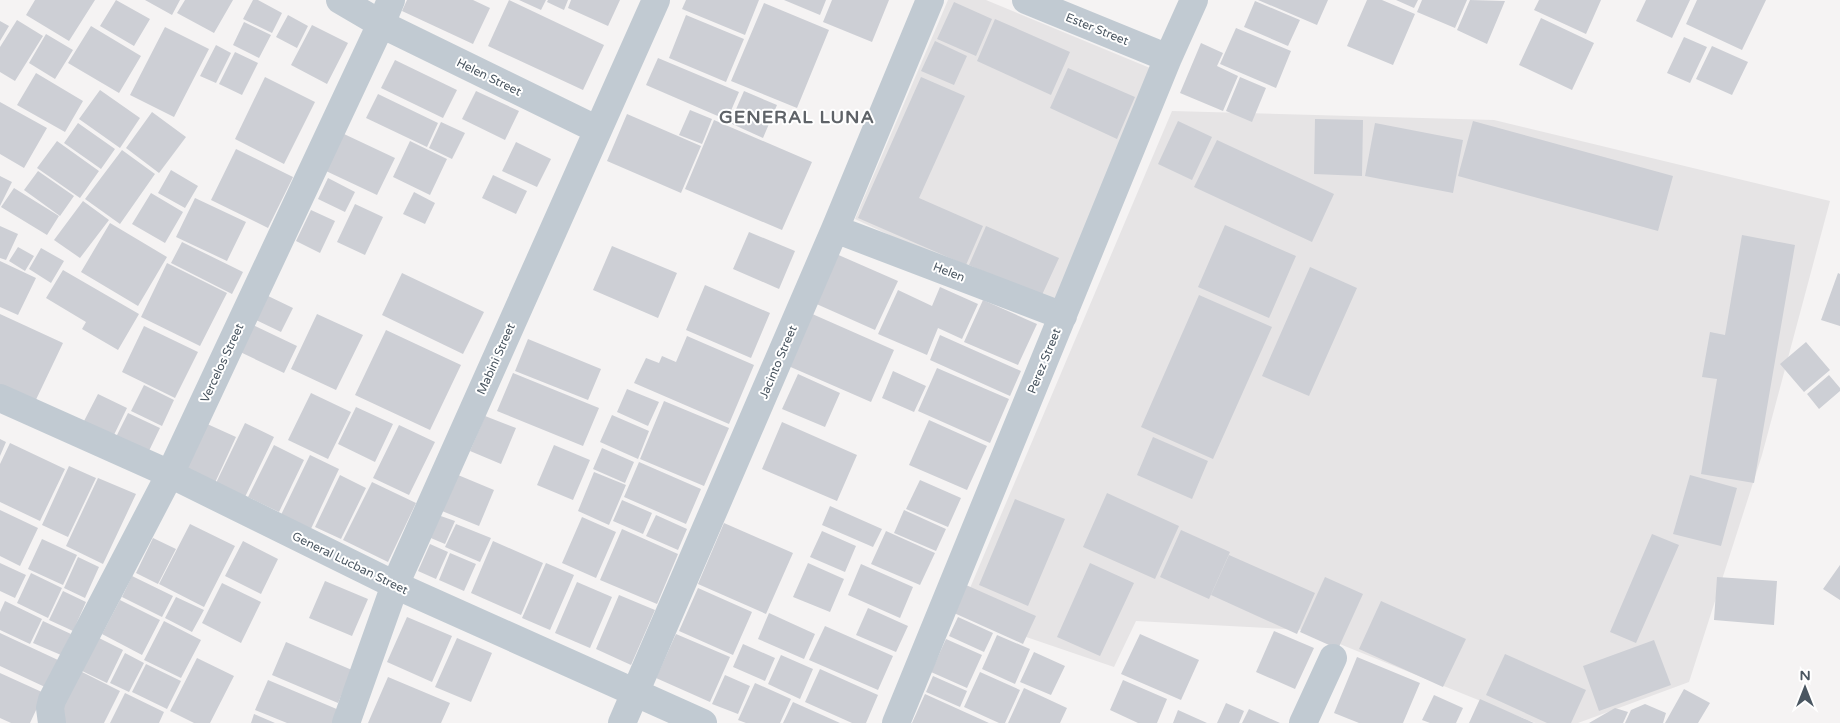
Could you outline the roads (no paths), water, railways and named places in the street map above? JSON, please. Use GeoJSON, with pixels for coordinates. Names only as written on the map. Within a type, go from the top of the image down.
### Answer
{"type":"FeatureCollection","features":[{"type":"Feature","properties":{"kind":"street","name":"Helen Street"},"geometry":{"type":"LineString","coordinates":[[340,0],[386,12],[598,130]]}},
{"type":"Feature","properties":{"kind":"street","name":"Mabini Street"},"geometry":{"type":"LineString","coordinates":[[346,723],[395,585],[656,0]]}},
{"type":"Feature","properties":{"kind":"street","name":"Jacinto Street"},"geometry":{"type":"LineString","coordinates":[[622,723],[835,229],[930,0]]}},
{"type":"Feature","properties":{"kind":"street","name":"Ester Street"},"geometry":{"type":"LineString","coordinates":[[1026,0],[1168,58]]}},
{"type":"Feature","properties":{"kind":"street","name":"Perez Street"},"geometry":{"type":"LineString","coordinates":[[896,723],[1168,58],[1194,0]]}},
{"type":"Feature","properties":{"kind":"street","name":"Vercelos Street"},"geometry":{"type":"LineString","coordinates":[[52,723],[50,708],[52,700],[170,474],[386,12]]}},
{"type":"Feature","properties":{"kind":"street","name":"Helen"},"geometry":{"type":"LineString","coordinates":[[835,229],[1063,316]]}},
{"type":"Feature","properties":{"kind":"street","name":"General Lucban Street"},"geometry":{"type":"LineString","coordinates":[[0,398],[170,474],[395,585],[703,723]]}},
{"type":"Feature","properties":{"kind":"street"},"geometry":{"type":"LineString","coordinates":[[1303,723],[1333,658]]}},
{"type":"Feature","properties":{"kind":"district","name":"GENERAL LUNA"},"geometry":{"type":"Point","coordinates":[797,117]}}]}
